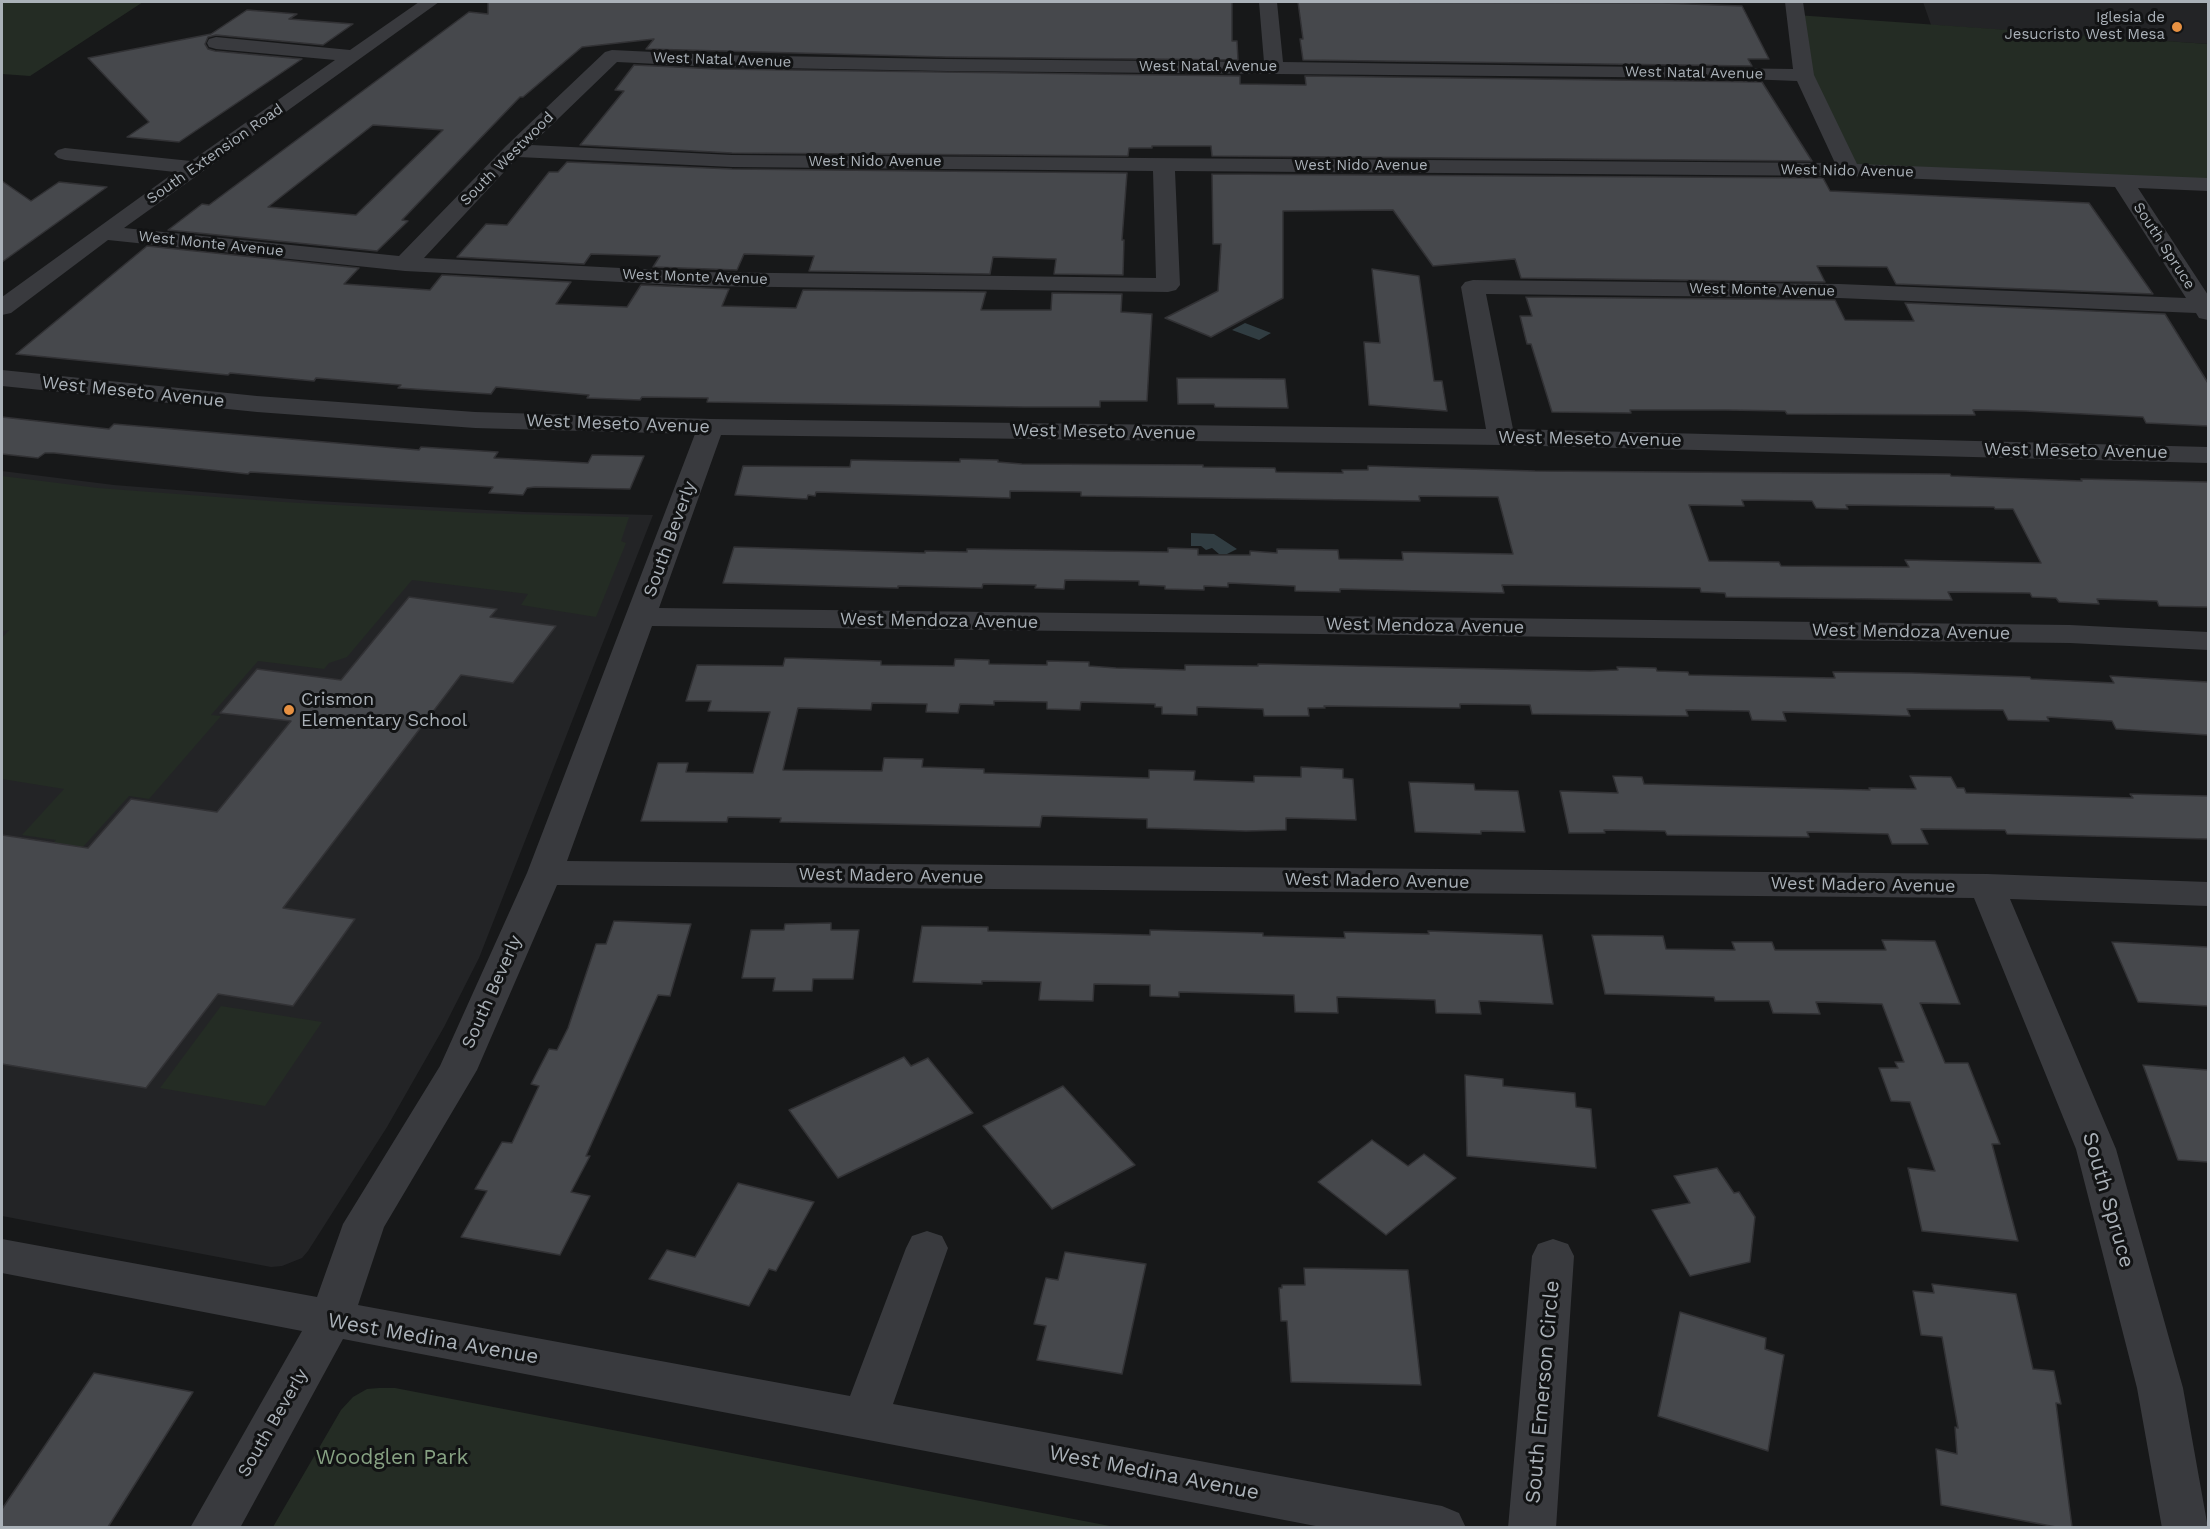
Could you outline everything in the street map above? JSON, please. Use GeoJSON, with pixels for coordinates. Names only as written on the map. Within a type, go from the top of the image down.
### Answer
{"type":"FeatureCollection","features":[{"type":"Feature","properties":{"kind":"street","name":"South Extension Road"},"geometry":{"type":"LineString","coordinates":[[2,308],[103,233],[429,2]]}},
{"type":"Feature","properties":{"kind":"street"},"geometry":{"type":"LineString","coordinates":[[1268,2],[1274,68]]}},
{"type":"Feature","properties":{"kind":"street"},"geometry":{"type":"LineString","coordinates":[[1794,2],[1804,75],[1849,170]]}},
{"type":"Feature","properties":{"kind":"street"},"geometry":{"type":"LineString","coordinates":[[216,43],[354,56]]}},
{"type":"Feature","properties":{"kind":"street","name":"West Natal Avenue"},"geometry":{"type":"LineString","coordinates":[[612,56],[717,61],[934,65],[1804,75]]}},
{"type":"Feature","properties":{"kind":"street","name":"South Westwood"},"geometry":{"type":"LineString","coordinates":[[405,264],[513,150],[612,56]]}},
{"type":"Feature","properties":{"kind":"street","name":"West Nido Avenue"},"geometry":{"type":"LineString","coordinates":[[513,150],[732,161],[1849,170],[2208,184]]}},
{"type":"Feature","properties":{"kind":"street"},"geometry":{"type":"LineString","coordinates":[[65,154],[197,168]]}},
{"type":"Feature","properties":{"kind":"street","name":"West Monte Avenue"},"geometry":{"type":"LineString","coordinates":[[103,233],[405,264],[699,279],[1168,285],[1164,164]]}},
{"type":"Feature","properties":{"kind":"street","name":"South Spruce"},"geometry":{"type":"LineString","coordinates":[[2121,179],[2206,309]]}},
{"type":"Feature","properties":{"kind":"street","name":"West Monte Avenue"},"geometry":{"type":"LineString","coordinates":[[1502,437],[1473,287],[1839,291],[2206,309]]}},
{"type":"Feature","properties":{"kind":"street","name":"West Meseto Avenue"},"geometry":{"type":"LineString","coordinates":[[2,378],[257,404],[463,419],[711,427],[1502,437],[2208,455]]}},
{"type":"Feature","properties":{"kind":"street","name":"South Beverly"},"geometry":{"type":"LineString","coordinates":[[214,1527],[330,1320],[349,1273],[364,1224],[458,1070],[545,873],[711,427]]}},
{"type":"Feature","properties":{"kind":"street","name":"West Mendoza Avenue"},"geometry":{"type":"LineString","coordinates":[[642,617],[2070,634],[2208,641]]}},
{"type":"Feature","properties":{"kind":"street","name":"West Madero Avenue"},"geometry":{"type":"LineString","coordinates":[[545,873],[1987,886],[2208,894]]}},
{"type":"Feature","properties":{"kind":"street","name":"South Spruce"},"geometry":{"type":"LineString","coordinates":[[1987,886],[2096,1149],[2160,1388],[2186,1527]]}},
{"type":"Feature","properties":{"kind":"street"},"geometry":{"type":"LineString","coordinates":[[865,1418],[927,1248]]}},
{"type":"Feature","properties":{"kind":"street","name":"West Medina Avenue"},"geometry":{"type":"LineString","coordinates":[[2,1256],[330,1320],[1442,1527]]}},
{"type":"Feature","properties":{"kind":"street","name":"South Emerson Circle"},"geometry":{"type":"LineString","coordinates":[[1532,1527],[1553,1256]]}},
{"type":"Feature","properties":{"kind":"shaded area"},"geometry":{"type":"Polygon","coordinates":[[[1923,2],[2208,2],[2208,44],[1931,25],[1923,2]]]}},
{"type":"Feature","properties":{"kind":"shaded area"},"geometry":{"type":"Polygon","coordinates":[[[1245,323],[1271,333],[1259,340],[1232,330],[1245,323]]]}},
{"type":"Feature","properties":{"kind":"shaded area","name":"Crismon Elementary School"},"geometry":{"type":"Polygon","coordinates":[[[2,471],[114,485],[316,501],[525,512],[653,515],[479,958],[444,1027],[387,1127],[308,1251],[302,1258],[282,1266],[271,1267],[2,1216],[2,471]]]}},
{"type":"Feature","properties":{"kind":"shaded area"},"geometry":{"type":"Polygon","coordinates":[[[1191,533],[1214,534],[1237,549],[1227,554],[1219,554],[1212,548],[1206,550],[1201,546],[1191,546],[1191,533]]]}},
{"type":"Feature","properties":{"kind":"green space"},"geometry":{"type":"Polygon","coordinates":[[[2,2],[143,2],[30,76],[2,74],[2,2]]]}},
{"type":"Feature","properties":{"kind":"green space"},"geometry":{"type":"Polygon","coordinates":[[[1796,15],[2208,44],[2208,184],[1849,170],[1804,75],[1796,15]]]}},
{"type":"Feature","properties":{"kind":"green space"},"geometry":{"type":"Polygon","coordinates":[[[2,476],[98,488],[283,502],[476,513],[629,517],[621,541],[626,543],[596,617],[521,605],[528,594],[412,580],[347,657],[329,663],[324,669],[258,661],[211,715],[221,716],[149,799],[129,796],[62,870],[32,866],[56,840],[22,835],[64,789],[2,779],[2,638],[9,630],[2,631],[2,476]]]}},
{"type":"Feature","properties":{"kind":"green space"},"geometry":{"type":"Polygon","coordinates":[[[221,1006],[322,1022],[265,1106],[160,1088],[221,1006]]]}},
{"type":"Feature","properties":{"kind":"green space","name":"Woodglen Park"},"geometry":{"type":"Polygon","coordinates":[[[395,1388],[1115,1527],[273,1527],[341,1410],[353,1397],[367,1389],[395,1388]]]}},
{"type":"Feature","properties":{"kind":"building"},"geometry":{"type":"Polygon","coordinates":[[[488,2],[1232,2],[1232,41],[1237,41],[1238,60],[946,57],[646,49],[654,39],[582,47],[523,97],[520,97],[402,220],[408,221],[377,251],[168,230],[202,204],[209,205],[469,12],[488,14],[488,2]],[[373,125],[268,207],[356,215],[443,130],[373,125]]]}},
{"type":"Feature","properties":{"kind":"building"},"geometry":{"type":"Polygon","coordinates":[[[1298,2],[1663,3],[1742,6],[1769,59],[1748,59],[1752,66],[1303,60],[1300,39],[1303,39],[1298,2]]]}},
{"type":"Feature","properties":{"kind":"building"},"geometry":{"type":"Polygon","coordinates":[[[247,10],[297,14],[289,19],[353,24],[323,45],[216,35],[208,37],[205,44],[208,49],[215,51],[302,59],[179,142],[127,137],[149,122],[88,58],[211,34],[247,10]]]}},
{"type":"Feature","properties":{"kind":"building"},"geometry":{"type":"Polygon","coordinates":[[[634,65],[717,69],[1240,76],[1240,84],[1306,85],[1305,76],[1762,82],[1812,161],[1212,156],[1211,146],[1129,148],[1128,156],[732,153],[580,145],[624,91],[615,90],[634,65]]]}},
{"type":"Feature","properties":{"kind":"building"},"geometry":{"type":"Polygon","coordinates":[[[567,162],[732,169],[1127,173],[1122,240],[1124,240],[1123,275],[1054,274],[1056,259],[993,257],[990,274],[809,271],[814,256],[744,254],[737,270],[653,267],[660,256],[591,254],[584,264],[457,257],[486,224],[507,225],[549,172],[558,172],[567,162]]]}},
{"type":"Feature","properties":{"kind":"building"},"geometry":{"type":"Polygon","coordinates":[[[1212,174],[1823,178],[1830,191],[2089,203],[2153,294],[1896,284],[1887,267],[1817,266],[1825,282],[1521,278],[1515,259],[1433,266],[1393,210],[1283,211],[1283,298],[1211,337],[1165,318],[1218,291],[1221,244],[1213,244],[1212,174]]]}},
{"type":"Feature","properties":{"kind":"building"},"geometry":{"type":"Polygon","coordinates":[[[2,181],[31,201],[59,182],[107,187],[2,262],[2,181]]]}},
{"type":"Feature","properties":{"kind":"building"},"geometry":{"type":"Polygon","coordinates":[[[147,246],[359,268],[344,284],[430,290],[442,275],[571,282],[556,304],[627,307],[641,285],[729,289],[722,306],[796,308],[803,290],[986,292],[981,310],[1051,310],[1052,293],[1122,294],[1121,312],[1152,314],[1147,401],[1100,401],[1100,407],[1024,407],[707,402],[708,398],[642,397],[640,400],[587,398],[589,395],[496,387],[491,394],[398,388],[401,385],[316,378],[314,381],[230,373],[228,375],[16,354],[147,246]]]}},
{"type":"Feature","properties":{"kind":"building"},"geometry":{"type":"Polygon","coordinates":[[[1372,269],[1419,276],[1434,381],[1442,381],[1447,411],[1369,405],[1364,342],[1380,343],[1372,269]]]}},
{"type":"Feature","properties":{"kind":"building"},"geometry":{"type":"Polygon","coordinates":[[[1526,297],[1835,300],[1845,320],[1914,321],[1905,303],[2165,314],[2208,383],[2208,426],[2146,423],[2143,417],[2025,411],[1973,410],[1975,415],[1787,414],[1785,411],[1726,410],[1630,410],[1631,413],[1552,412],[1531,344],[1527,344],[1520,316],[1532,316],[1526,297]]]}},
{"type":"Feature","properties":{"kind":"building"},"geometry":{"type":"Polygon","coordinates":[[[1177,378],[1285,379],[1288,408],[1178,404],[1177,378]]]}},
{"type":"Feature","properties":{"kind":"building"},"geometry":{"type":"Polygon","coordinates":[[[2,417],[109,429],[114,424],[419,450],[421,447],[498,452],[494,458],[588,463],[592,455],[644,456],[630,489],[535,487],[527,488],[523,495],[489,493],[493,487],[250,472],[248,474],[54,453],[45,453],[38,458],[2,454],[2,417]]]}},
{"type":"Feature","properties":{"kind":"building"},"geometry":{"type":"Polygon","coordinates":[[[960,459],[998,460],[998,462],[1022,464],[1203,465],[1203,467],[1275,468],[1276,472],[1343,473],[1342,470],[1368,470],[1368,466],[1535,471],[1950,474],[1951,476],[2082,481],[2081,479],[2208,482],[2208,607],[2159,606],[2157,601],[2097,599],[2099,604],[2059,602],[2056,598],[2032,597],[2030,593],[1948,592],[1952,600],[1726,597],[1725,593],[1701,592],[1700,588],[1502,585],[1504,593],[1340,589],[1340,592],[1295,591],[1295,586],[1228,583],[1228,587],[1204,586],[1204,590],[1165,589],[1165,586],[1139,585],[1139,581],[1065,580],[1064,589],[1035,588],[1036,585],[983,584],[982,588],[898,586],[898,588],[723,583],[734,547],[925,553],[925,551],[967,552],[967,549],[1168,552],[1168,548],[1198,549],[1198,555],[1250,555],[1250,551],[1277,553],[1277,549],[1338,550],[1339,559],[1403,560],[1402,552],[1513,554],[1498,497],[1419,496],[1420,501],[1081,496],[1081,492],[1010,491],[1010,498],[816,492],[815,496],[808,495],[807,499],[735,495],[743,466],[850,467],[851,460],[960,462],[960,459]],[[1742,500],[1744,506],[1689,505],[1709,561],[1779,562],[1781,566],[1909,567],[1905,560],[2041,563],[2013,509],[1846,505],[1848,509],[1816,508],[1812,501],[1742,500]]]}},
{"type":"Feature","properties":{"kind":"building"},"geometry":{"type":"Polygon","coordinates":[[[409,597],[497,609],[490,617],[556,626],[513,683],[461,675],[283,908],[355,919],[293,1006],[218,994],[146,1088],[2,1064],[2,835],[88,848],[131,799],[217,812],[291,721],[220,713],[257,669],[341,680],[409,597]]]}},
{"type":"Feature","properties":{"kind":"building"},"geometry":{"type":"Polygon","coordinates":[[[785,658],[881,661],[881,665],[954,666],[955,659],[989,660],[989,664],[1047,665],[1047,661],[1089,662],[1089,666],[1185,670],[1185,665],[1258,666],[1258,664],[1590,671],[1618,670],[1617,667],[1656,668],[1657,671],[1688,672],[1689,675],[1835,678],[1833,672],[1912,673],[2030,677],[2031,679],[2114,683],[2110,676],[2208,682],[2208,735],[2116,729],[2112,721],[2047,717],[2049,721],[2008,720],[2003,710],[1907,709],[1910,716],[1783,712],[1786,721],[1752,720],[1749,711],[1686,710],[1688,716],[1532,714],[1530,705],[1460,704],[1460,708],[1324,706],[1325,708],[1308,708],[1309,716],[1264,716],[1263,709],[1197,707],[1197,715],[1162,714],[1162,707],[1155,707],[1155,704],[1081,702],[1080,710],[1047,709],[1047,702],[994,701],[994,705],[960,704],[958,713],[926,712],[927,704],[872,703],[871,710],[798,708],[783,770],[882,771],[884,758],[923,759],[922,767],[984,769],[984,773],[1149,778],[1149,770],[1195,771],[1194,780],[1254,782],[1254,776],[1301,777],[1301,767],[1343,769],[1343,778],[1353,779],[1356,820],[1286,818],[1286,830],[1246,831],[1147,828],[1147,819],[1042,816],[1040,827],[780,822],[781,818],[728,817],[727,822],[641,821],[658,763],[688,763],[686,772],[753,773],[770,712],[708,711],[711,701],[686,701],[697,665],[783,666],[785,658]]]}},
{"type":"Feature","properties":{"kind":"building"},"geometry":{"type":"Polygon","coordinates":[[[1613,776],[1642,777],[1644,784],[1870,790],[1869,788],[1916,789],[1910,776],[1951,777],[1957,788],[1964,788],[1966,793],[2133,798],[2130,794],[2208,796],[2208,839],[2007,834],[2005,830],[1921,829],[1928,844],[1892,844],[1888,834],[1807,832],[1809,837],[1667,835],[1665,831],[1604,830],[1605,833],[1569,833],[1560,791],[1618,793],[1613,776]]]}},
{"type":"Feature","properties":{"kind":"building"},"geometry":{"type":"Polygon","coordinates":[[[1409,782],[1474,784],[1475,790],[1518,791],[1525,832],[1481,831],[1481,834],[1415,832],[1409,782]]]}},
{"type":"Feature","properties":{"kind":"building"},"geometry":{"type":"Polygon","coordinates":[[[614,921],[691,924],[670,996],[658,995],[586,1156],[590,1156],[571,1192],[590,1196],[560,1255],[461,1237],[487,1191],[475,1189],[502,1142],[512,1143],[539,1086],[531,1084],[549,1049],[557,1050],[568,1028],[596,944],[606,944],[614,921]]]}},
{"type":"Feature","properties":{"kind":"building"},"geometry":{"type":"Polygon","coordinates":[[[831,923],[831,930],[859,930],[853,979],[813,979],[812,991],[773,991],[775,978],[742,978],[751,930],[784,930],[785,924],[831,923]]]}},
{"type":"Feature","properties":{"kind":"building"},"geometry":{"type":"Polygon","coordinates":[[[922,926],[988,927],[988,931],[1150,935],[1150,930],[1345,938],[1344,932],[1429,934],[1428,931],[1542,935],[1553,1004],[1479,1001],[1481,1014],[1436,1013],[1435,1000],[1337,997],[1338,1013],[1295,1012],[1294,995],[1179,992],[1179,997],[1150,996],[1150,985],[1094,984],[1093,1001],[1039,1000],[1041,982],[982,981],[982,984],[913,982],[922,926]]]}},
{"type":"Feature","properties":{"kind":"building"},"geometry":{"type":"Polygon","coordinates":[[[1592,935],[1663,936],[1666,949],[1735,950],[1732,942],[1772,942],[1775,950],[1886,950],[1882,940],[1935,941],[1960,1004],[1920,1003],[1945,1063],[1968,1063],[2000,1144],[1992,1144],[2018,1241],[1922,1231],[1908,1168],[1935,1171],[1910,1102],[1891,1101],[1879,1068],[1898,1068],[1895,1062],[1904,1062],[1882,1004],[1816,1002],[1820,1014],[1773,1013],[1769,1001],[1715,1001],[1714,997],[1605,994],[1592,935]]]}},
{"type":"Feature","properties":{"kind":"building"},"geometry":{"type":"Polygon","coordinates":[[[2112,942],[2208,947],[2208,1006],[2138,1002],[2112,942]]]}},
{"type":"Feature","properties":{"kind":"building"},"geometry":{"type":"Polygon","coordinates":[[[904,1057],[911,1066],[928,1058],[973,1113],[838,1178],[789,1110],[904,1057]]]}},
{"type":"Feature","properties":{"kind":"building"},"geometry":{"type":"Polygon","coordinates":[[[2143,1065],[2208,1070],[2208,1162],[2178,1160],[2143,1065]]]}},
{"type":"Feature","properties":{"kind":"building"},"geometry":{"type":"Polygon","coordinates":[[[1465,1075],[1503,1079],[1503,1086],[1575,1093],[1576,1107],[1591,1109],[1596,1168],[1467,1156],[1465,1075]]]}},
{"type":"Feature","properties":{"kind":"building"},"geometry":{"type":"Polygon","coordinates":[[[1063,1086],[1135,1165],[1052,1209],[983,1126],[1063,1086]]]}},
{"type":"Feature","properties":{"kind":"building"},"geometry":{"type":"Polygon","coordinates":[[[1372,1140],[1408,1166],[1424,1154],[1456,1178],[1386,1235],[1318,1182],[1372,1140]]]}},
{"type":"Feature","properties":{"kind":"building"},"geometry":{"type":"Polygon","coordinates":[[[1717,1168],[1734,1193],[1739,1192],[1755,1217],[1750,1262],[1690,1276],[1652,1210],[1690,1203],[1674,1176],[1717,1168]]]}},
{"type":"Feature","properties":{"kind":"building"},"geometry":{"type":"Polygon","coordinates":[[[738,1183],[814,1202],[776,1271],[769,1269],[749,1306],[649,1279],[667,1250],[695,1257],[738,1183]]]}},
{"type":"Feature","properties":{"kind":"building"},"geometry":{"type":"Polygon","coordinates":[[[1065,1252],[1146,1264],[1122,1374],[1037,1360],[1046,1326],[1034,1324],[1046,1278],[1058,1280],[1065,1252]]]}},
{"type":"Feature","properties":{"kind":"building"},"geometry":{"type":"Polygon","coordinates":[[[1304,1268],[1408,1270],[1421,1385],[1291,1382],[1287,1321],[1281,1321],[1279,1288],[1282,1288],[1282,1285],[1305,1285],[1304,1268]]]}},
{"type":"Feature","properties":{"kind":"building"},"geometry":{"type":"Polygon","coordinates":[[[1932,1284],[2016,1294],[2033,1369],[2054,1371],[2061,1404],[2056,1403],[2072,1527],[2056,1527],[1941,1505],[1936,1449],[1957,1454],[1955,1427],[1958,1428],[1942,1337],[1921,1335],[1913,1291],[1934,1293],[1932,1284]]]}},
{"type":"Feature","properties":{"kind":"building"},"geometry":{"type":"Polygon","coordinates":[[[1680,1312],[1766,1338],[1765,1349],[1784,1355],[1768,1451],[1658,1416],[1680,1312]]]}},
{"type":"Feature","properties":{"kind":"building"},"geometry":{"type":"Polygon","coordinates":[[[94,1373],[193,1392],[108,1527],[2,1527],[2,1509],[94,1373]]]}},
{"type":"Feature","properties":{"kind":"place","name":"Iglesia de Jesucristo West Mesa"},"geometry":{"type":"Point","coordinates":[2177,27]}},
{"type":"Feature","properties":{"kind":"place","name":"Crismon Elementary School"},"geometry":{"type":"Point","coordinates":[289,710]}}]}
